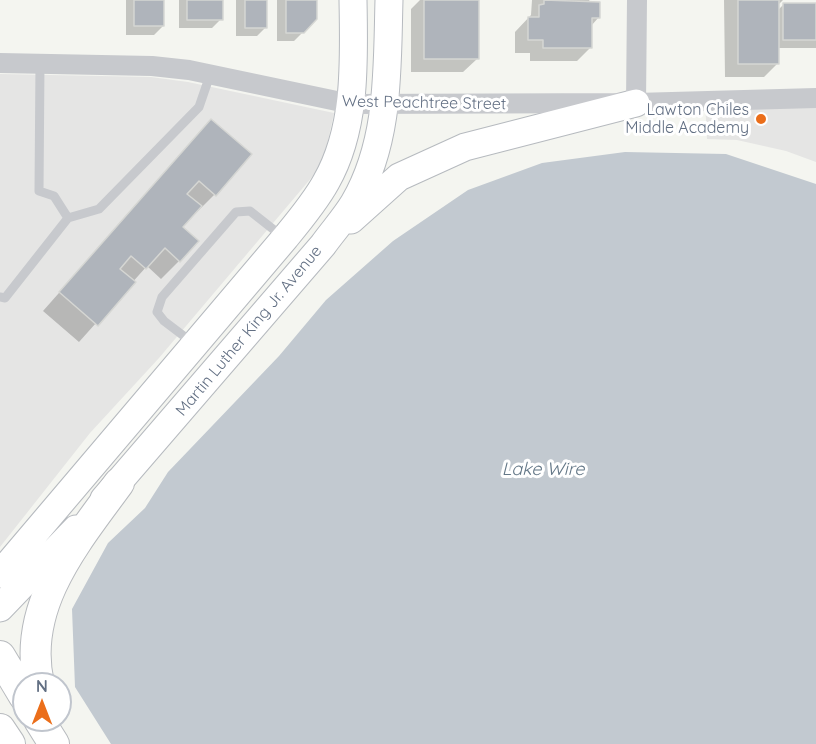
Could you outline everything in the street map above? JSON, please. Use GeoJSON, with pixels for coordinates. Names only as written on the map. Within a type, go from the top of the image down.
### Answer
{"type":"FeatureCollection","features":[{"type":"Feature","properties":{"kind":"main road","name":"Martin Luther King Jr. Avenue"},"geometry":{"type":"LineString","coordinates":[[0,574],[285,238],[327,181],[342,143],[351,104],[353,0]]}},
{"type":"Feature","properties":{"kind":"main road","name":"Martin Luther King Jr. Avenue"},"geometry":{"type":"LineString","coordinates":[[0,608],[119,483],[323,244],[354,203],[377,149],[386,105],[388,0]]}},
{"type":"Feature","properties":{"kind":"main road"},"geometry":{"type":"LineString","coordinates":[[323,244],[399,177],[465,147],[636,103]]}},
{"type":"Feature","properties":{"kind":"main road"},"geometry":{"type":"LineString","coordinates":[[36,672],[37,633],[47,596],[63,560],[119,483]]}},
{"type":"Feature","properties":{"kind":"main road"},"geometry":{"type":"LineString","coordinates":[[0,656],[12,676]]}},
{"type":"Feature","properties":{"kind":"main road"},"geometry":{"type":"LineString","coordinates":[[0,729],[10,744]]}},
{"type":"Feature","properties":{"kind":"street"},"geometry":{"type":"LineString","coordinates":[[636,103],[637,0]]}},
{"type":"Feature","properties":{"kind":"street","name":"West Peachtree Street"},"geometry":{"type":"LineString","coordinates":[[0,63],[152,66],[210,75],[351,104],[636,103],[816,98]]}},
{"type":"Feature","properties":{"kind":"lane"},"geometry":{"type":"LineString","coordinates":[[40,63],[39,191],[54,196],[68,218]]}},
{"type":"Feature","properties":{"kind":"lane"},"geometry":{"type":"LineString","coordinates":[[0,297],[5,298],[68,218],[99,209],[199,107],[210,75]]}},
{"type":"Feature","properties":{"kind":"lane"},"geometry":{"type":"LineString","coordinates":[[195,344],[164,321],[157,312],[162,297],[236,212],[250,211],[285,238]]}},
{"type":"Feature","properties":{"kind":"shaded area"},"geometry":{"type":"Polygon","coordinates":[[[0,74],[151,77],[188,82],[334,113],[323,164],[159,358],[90,433],[0,547],[0,74]]]}},
{"type":"Feature","properties":{"kind":"shaded area","name":"Lawton Chiles Middle Academy"},"geometry":{"type":"Polygon","coordinates":[[[816,98],[816,162],[786,151],[737,140],[707,139],[705,100],[816,98]]]}},
{"type":"Feature","properties":{"kind":"water","name":"Lake Wire"},"geometry":{"type":"Polygon","coordinates":[[[625,152],[726,154],[816,184],[816,744],[111,744],[75,687],[72,609],[108,543],[145,508],[168,472],[279,356],[326,300],[393,241],[468,190],[542,163],[625,152]]]}},
{"type":"Feature","properties":{"kind":"building"},"geometry":{"type":"Polygon","coordinates":[[[134,0],[164,0],[164,26],[134,26],[134,0]]]}},
{"type":"Feature","properties":{"kind":"building"},"geometry":{"type":"Polygon","coordinates":[[[187,0],[223,0],[223,20],[187,20],[187,0]]]}},
{"type":"Feature","properties":{"kind":"building"},"geometry":{"type":"Polygon","coordinates":[[[245,0],[267,0],[267,28],[245,28],[245,0]]]}},
{"type":"Feature","properties":{"kind":"building"},"geometry":{"type":"Polygon","coordinates":[[[286,0],[317,0],[317,19],[304,33],[286,33],[286,0]]]}},
{"type":"Feature","properties":{"kind":"building"},"geometry":{"type":"Polygon","coordinates":[[[424,0],[479,0],[479,59],[424,59],[424,0]]]}},
{"type":"Feature","properties":{"kind":"building"},"geometry":{"type":"Polygon","coordinates":[[[544,0],[600,2],[600,18],[592,18],[592,48],[543,48],[543,40],[528,40],[528,17],[539,17],[539,5],[544,4],[544,0]]]}},
{"type":"Feature","properties":{"kind":"building"},"geometry":{"type":"Polygon","coordinates":[[[738,0],[779,0],[779,64],[738,64],[738,0]]]}},
{"type":"Feature","properties":{"kind":"building"},"geometry":{"type":"Polygon","coordinates":[[[783,3],[816,3],[816,40],[783,40],[783,3]]]}},
{"type":"Feature","properties":{"kind":"building"},"geometry":{"type":"Polygon","coordinates":[[[211,119],[252,154],[216,196],[199,181],[187,194],[202,206],[183,227],[199,241],[180,262],[165,248],[146,269],[131,256],[120,269],[136,282],[98,326],[59,292],[211,119]]]}},
{"type":"Feature","properties":{"kind":"place","name":"Lawton Chiles Middle Academy"},"geometry":{"type":"Point","coordinates":[761,119]}}]}
